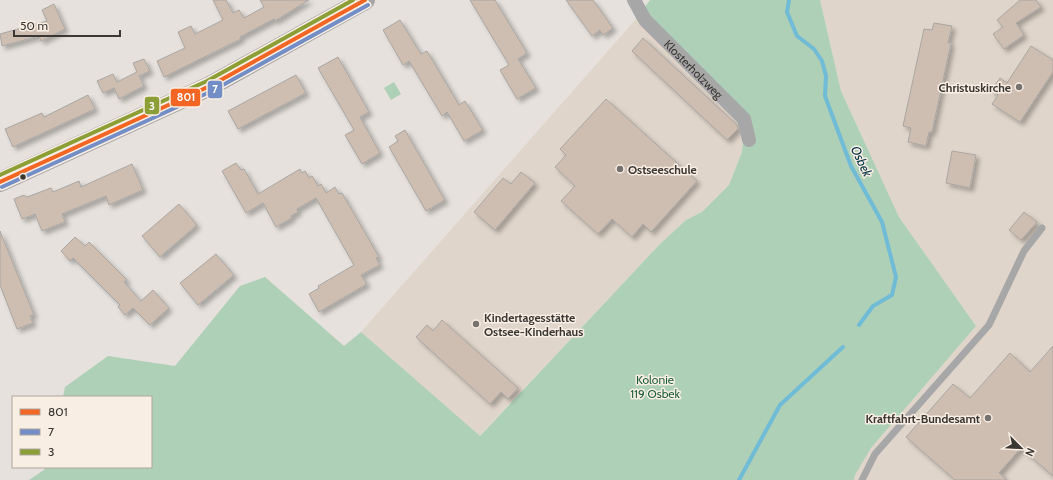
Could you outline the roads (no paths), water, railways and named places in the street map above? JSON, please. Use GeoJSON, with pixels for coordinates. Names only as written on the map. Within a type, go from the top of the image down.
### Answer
{"type":"FeatureCollection","features":[{"type":"Feature","properties":{"kind":"street"},"geometry":{"type":"LineString","coordinates":[[0,182],[210,86],[365,0]]}},
{"type":"Feature","properties":{"kind":"street","name":"Klosterholzweg"},"geometry":{"type":"LineString","coordinates":[[634,0],[645,20],[744,119],[749,140]]}},
{"type":"Feature","properties":{"kind":"lane"},"geometry":{"type":"LineString","coordinates":[[862,480],[875,454],[988,325],[1024,251],[1042,228]]}},
{"type":"Feature","properties":{"kind":"waterway","name":"Osbek"},"geometry":{"type":"LineString","coordinates":[[789,0],[787,12],[797,36],[814,49],[822,61],[826,76],[825,96],[851,166],[882,222],[896,277],[892,295],[873,306],[859,325]]}},
{"type":"Feature","properties":{"kind":"waterway","name":"Osbek"},"geometry":{"type":"LineString","coordinates":[[739,480],[780,405],[843,347]]}},
{"type":"Feature","properties":{"kind":"place","name":"Christuskirche"},"geometry":{"type":"Point","coordinates":[1019,87]}},
{"type":"Feature","properties":{"kind":"place","name":"Ostseeschule"},"geometry":{"type":"Point","coordinates":[620,169]}},
{"type":"Feature","properties":{"kind":"place","name":"Kindertagesstätte Ostsee-Kinderhaus"},"geometry":{"type":"Point","coordinates":[476,324]}},
{"type":"Feature","properties":{"kind":"place","name":"Kraftfahrt-Bundesamt"},"geometry":{"type":"Point","coordinates":[988,418]}},
{"type":"Feature","properties":{"kind":"park label","name":"Kolonie 119 Osbek"},"geometry":{"type":"Point","coordinates":[655,386]}}]}
